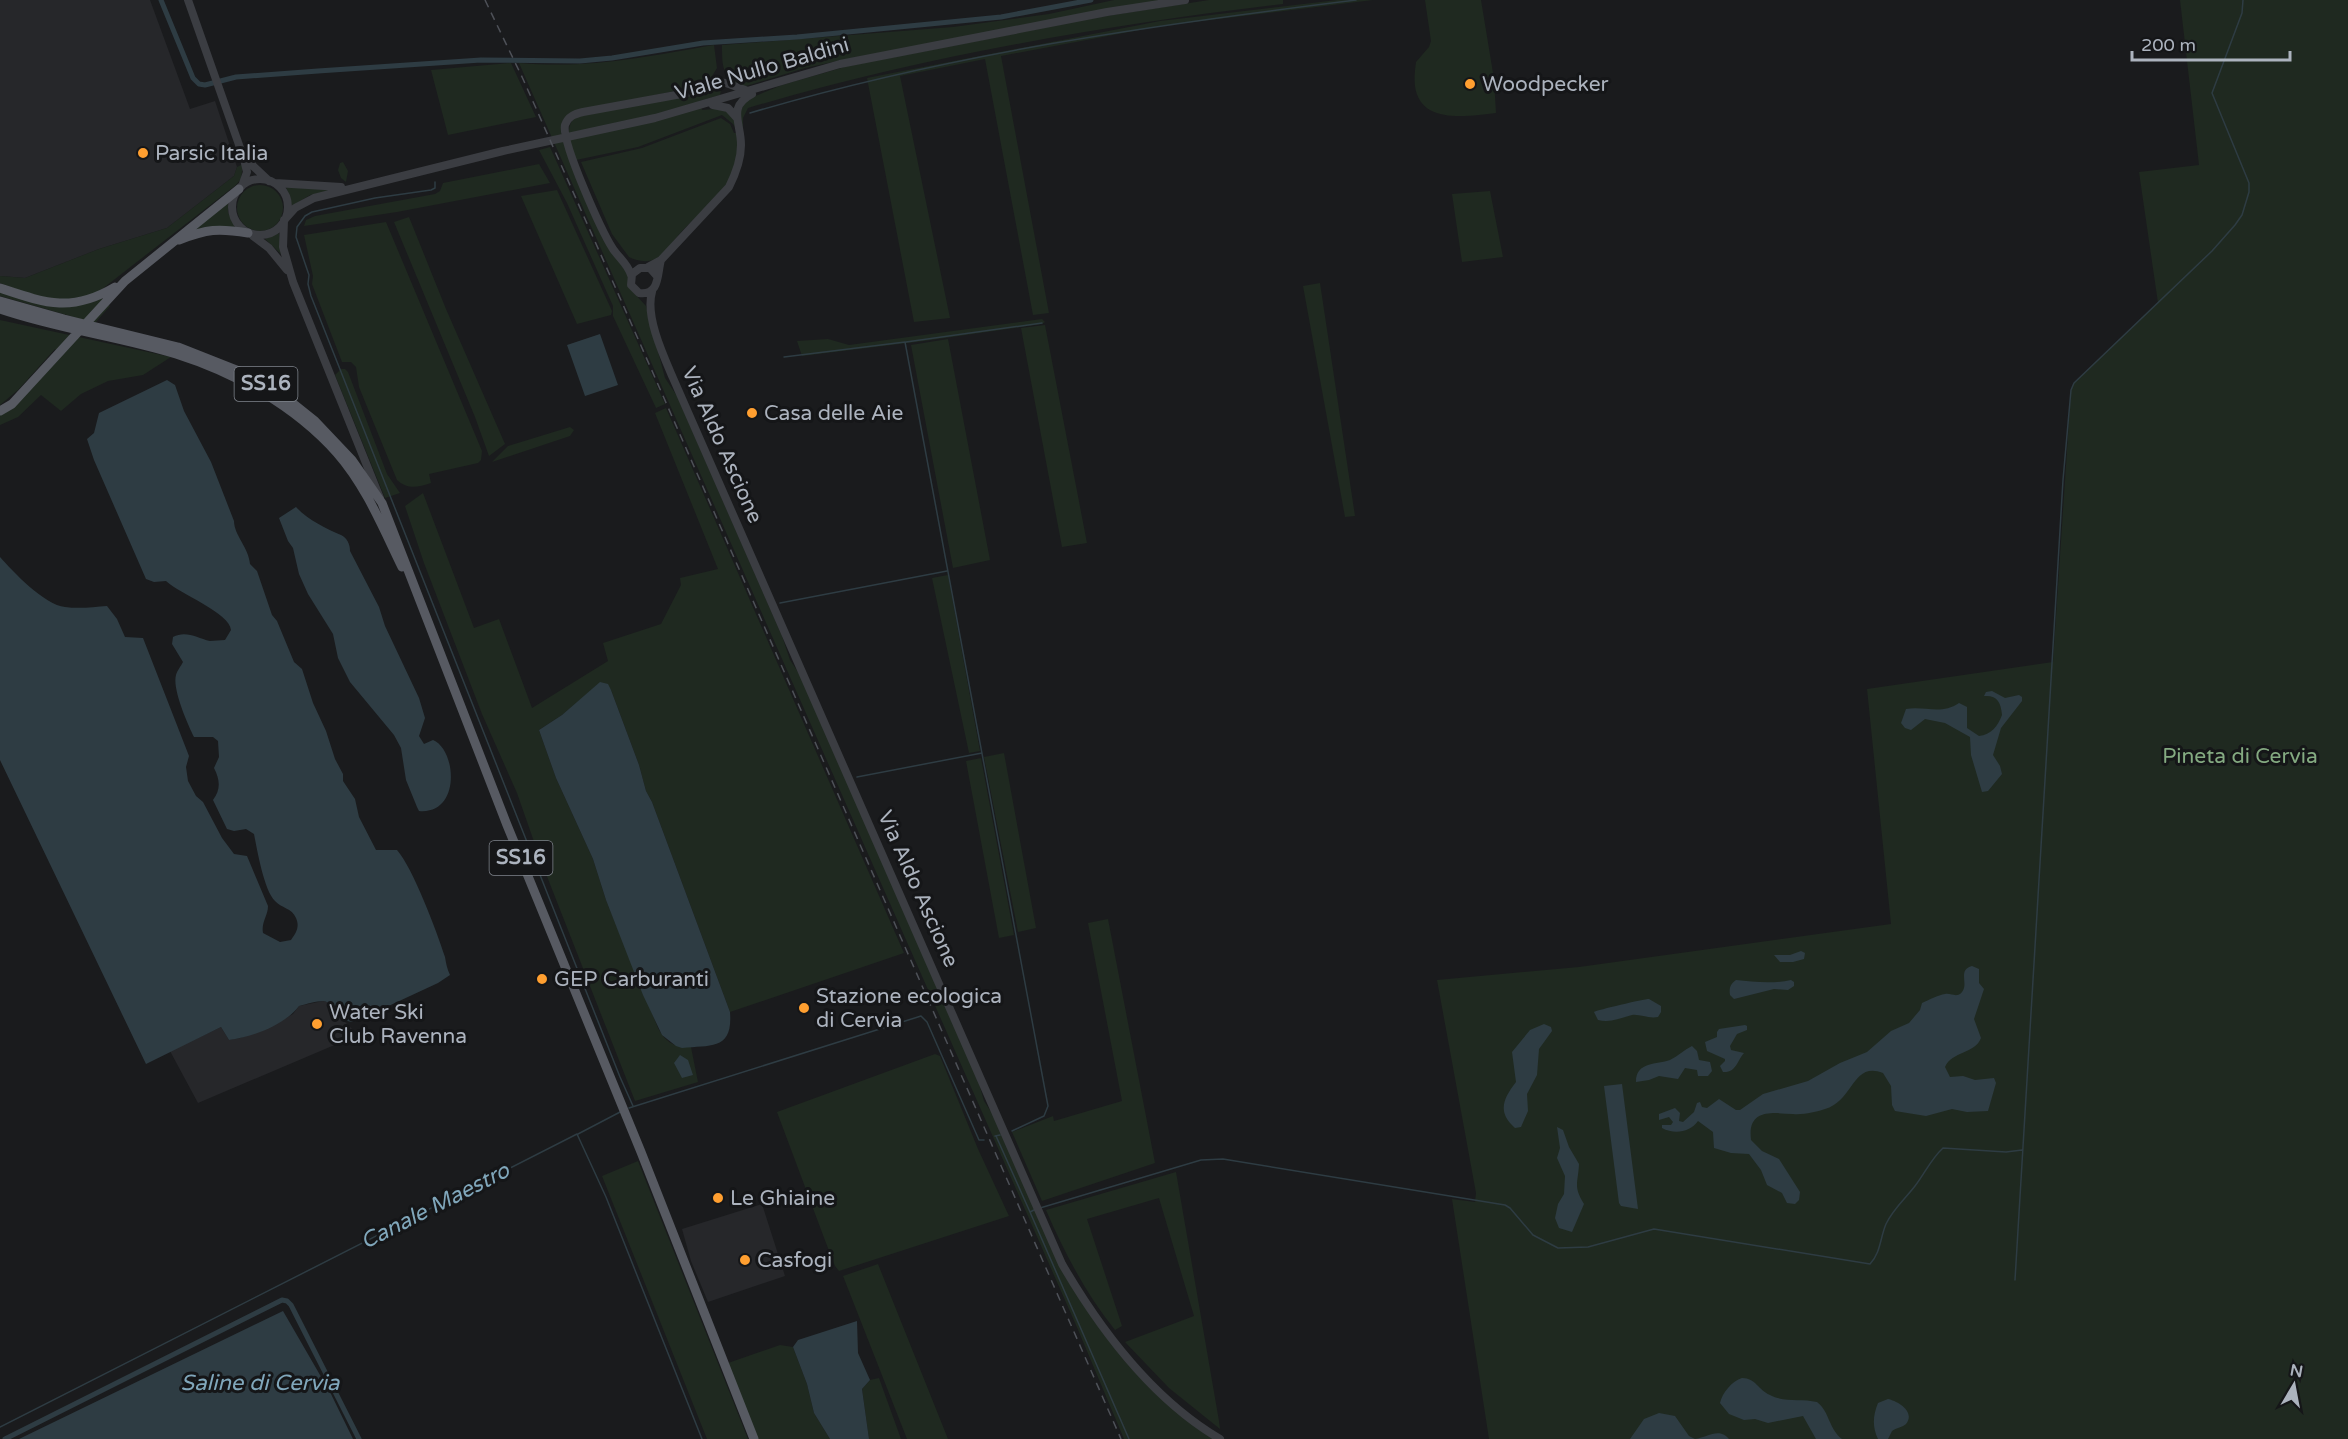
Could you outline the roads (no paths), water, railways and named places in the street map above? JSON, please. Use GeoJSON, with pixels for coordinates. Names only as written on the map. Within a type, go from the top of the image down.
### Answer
{"type":"FeatureCollection","features":[{"type":"Feature","properties":{"kind":"main road"},"geometry":{"type":"LineString","coordinates":[[0,411],[12,404],[125,281],[240,187]]}},
{"type":"Feature","properties":{"kind":"main road"},"geometry":{"type":"LineString","coordinates":[[171,243],[205,230],[221,229],[249,233]]}},
{"type":"Feature","properties":{"kind":"main road"},"geometry":{"type":"LineString","coordinates":[[0,288],[56,304],[78,303],[99,296],[125,281]]}},
{"type":"Feature","properties":{"kind":"main road","name":"SS16"},"geometry":{"type":"LineString","coordinates":[[0,301],[178,347],[254,377],[275,389],[322,428],[352,460],[382,502],[507,825],[624,1111],[754,1439]]}},
{"type":"Feature","properties":{"kind":"main road","name":"SS16"},"geometry":{"type":"LineString","coordinates":[[0,309],[33,320]]}},
{"type":"Feature","properties":{"kind":"main road","name":"SS16"},"geometry":{"type":"LineString","coordinates":[[0,314],[176,354],[220,371],[296,414],[337,453],[361,487],[422,607]]}},
{"type":"Feature","properties":{"kind":"street"},"geometry":{"type":"LineString","coordinates":[[188,0],[246,168],[240,187],[233,199],[232,214],[239,226],[279,258],[293,282],[382,502]]}},
{"type":"Feature","properties":{"kind":"street","name":"Viale Nullo Baldini"},"geometry":{"type":"LineString","coordinates":[[285,219],[304,201],[352,187],[718,101],[770,84],[864,59],[1096,14],[1185,0]]}},
{"type":"Feature","properties":{"kind":"street"},"geometry":{"type":"LineString","coordinates":[[632,275],[604,232],[574,162],[565,134],[567,121],[583,112],[687,93],[721,81],[749,91]]}},
{"type":"Feature","properties":{"kind":"street"},"geometry":{"type":"LineString","coordinates":[[718,101],[724,90],[721,81]]}},
{"type":"Feature","properties":{"kind":"street"},"geometry":{"type":"LineString","coordinates":[[650,309],[631,285],[632,275],[637,269],[661,260],[691,226],[716,203],[736,174],[741,144],[737,109],[742,100],[770,84]]}},
{"type":"Feature","properties":{"kind":"street"},"geometry":{"type":"LineString","coordinates":[[706,104],[725,106],[737,118]]}},
{"type":"Feature","properties":{"kind":"street"},"geometry":{"type":"LineString","coordinates":[[233,125],[253,166],[286,198],[288,210],[285,219],[284,247],[293,282]]}},
{"type":"Feature","properties":{"kind":"street"},"geometry":{"type":"LineString","coordinates":[[240,187],[256,180],[272,182]]}},
{"type":"Feature","properties":{"kind":"street","name":"Viale Nullo Baldini"},"geometry":{"type":"LineString","coordinates":[[272,182],[352,187]]}},
{"type":"Feature","properties":{"kind":"street"},"geometry":{"type":"LineString","coordinates":[[249,233],[267,234],[277,229],[285,219]]}},
{"type":"Feature","properties":{"kind":"street"},"geometry":{"type":"LineString","coordinates":[[650,309],[661,260]]}},
{"type":"Feature","properties":{"kind":"street"},"geometry":{"type":"LineString","coordinates":[[624,261],[645,267],[657,276]]}},
{"type":"Feature","properties":{"kind":"street"},"geometry":{"type":"LineString","coordinates":[[639,293],[652,292]]}},
{"type":"Feature","properties":{"kind":"street","name":"Via Aldo Ascione"},"geometry":{"type":"LineString","coordinates":[[650,309],[661,350],[673,378],[1062,1264],[1106,1332],[1159,1392],[1195,1424],[1220,1439]]}},
{"type":"Feature","properties":{"kind":"water"},"geometry":{"type":"Polygon","coordinates":[[[600,334],[618,385],[585,396],[567,345],[600,334]]]}},
{"type":"Feature","properties":{"kind":"water"},"geometry":{"type":"Polygon","coordinates":[[[167,380],[175,385],[184,411],[211,462],[236,531],[247,552],[250,564],[257,571],[272,615],[277,621],[294,662],[302,669],[313,703],[343,774],[343,781],[355,799],[359,817],[376,850],[397,850],[410,871],[431,917],[450,975],[438,983],[354,1022],[343,1019],[327,1002],[315,1002],[299,1006],[285,1019],[258,1033],[229,1040],[221,1027],[146,1064],[0,760],[0,557],[30,587],[48,600],[70,608],[107,606],[117,619],[125,637],[143,638],[189,756],[186,767],[188,781],[234,854],[247,856],[268,906],[263,933],[280,942],[291,940],[297,930],[297,921],[292,912],[277,903],[271,896],[254,834],[246,829],[234,831],[227,829],[213,800],[219,784],[214,768],[219,757],[218,741],[213,737],[194,737],[176,689],[176,675],[183,662],[172,644],[173,637],[187,634],[210,641],[225,640],[231,630],[214,610],[166,581],[154,582],[146,579],[87,439],[94,433],[99,413],[167,380]]]}},
{"type":"Feature","properties":{"kind":"water"},"geometry":{"type":"Polygon","coordinates":[[[296,507],[311,520],[341,535],[348,542],[350,551],[379,607],[385,626],[419,698],[425,718],[419,736],[424,744],[433,740],[441,746],[447,756],[451,781],[448,793],[442,803],[433,810],[419,811],[406,780],[401,748],[394,735],[350,682],[338,658],[333,634],[308,594],[299,574],[293,548],[279,518],[296,507]]]}},
{"type":"Feature","properties":{"kind":"water"},"geometry":{"type":"Polygon","coordinates":[[[600,682],[608,684],[611,690],[639,765],[646,791],[730,1012],[728,1033],[718,1043],[682,1048],[662,1035],[643,995],[606,900],[593,859],[556,778],[539,730],[562,715],[600,682]]]}},
{"type":"Feature","properties":{"kind":"water"},"geometry":{"type":"Polygon","coordinates":[[[1992,691],[2005,698],[2019,695],[2022,701],[2001,728],[1993,755],[2002,774],[1988,791],[1982,792],[1971,755],[1970,737],[1945,723],[1925,719],[1911,730],[1905,728],[1901,723],[1906,709],[1946,709],[1959,703],[1967,707],[1967,728],[1979,736],[1987,734],[1998,723],[2002,715],[1998,700],[1984,696],[1986,692],[1992,691]]]}},
{"type":"Feature","properties":{"kind":"water"},"geometry":{"type":"Polygon","coordinates":[[[1801,951],[1805,953],[1804,959],[1793,962],[1780,962],[1774,955],[1790,955],[1801,951]]]}},
{"type":"Feature","properties":{"kind":"water"},"geometry":{"type":"Polygon","coordinates":[[[1972,966],[1979,969],[1979,983],[1984,989],[1974,1019],[1981,1038],[1974,1047],[1953,1058],[1945,1067],[1950,1077],[1963,1076],[1975,1080],[1994,1078],[1996,1083],[1988,1111],[1967,1112],[1952,1109],[1926,1116],[1895,1111],[1892,1105],[1891,1086],[1883,1073],[1873,1071],[1865,1072],[1835,1105],[1825,1109],[1801,1114],[1770,1113],[1757,1117],[1753,1122],[1751,1140],[1762,1151],[1779,1159],[1800,1192],[1799,1200],[1795,1204],[1787,1203],[1782,1193],[1767,1185],[1761,1170],[1749,1154],[1731,1153],[1714,1148],[1713,1132],[1698,1121],[1691,1128],[1682,1131],[1662,1128],[1662,1125],[1671,1125],[1673,1122],[1669,1117],[1659,1120],[1659,1114],[1675,1108],[1680,1113],[1679,1121],[1683,1122],[1694,1112],[1697,1103],[1700,1102],[1702,1107],[1707,1108],[1719,1099],[1736,1110],[1740,1110],[1763,1094],[1808,1081],[1840,1063],[1867,1052],[1891,1031],[1909,1023],[1920,1010],[1922,1003],[1942,995],[1960,994],[1964,987],[1965,971],[1972,966]]]}},
{"type":"Feature","properties":{"kind":"water"},"geometry":{"type":"Polygon","coordinates":[[[1736,980],[1771,982],[1791,980],[1794,986],[1788,990],[1774,989],[1734,999],[1730,995],[1730,989],[1736,980]]]}},
{"type":"Feature","properties":{"kind":"water"},"geometry":{"type":"Polygon","coordinates":[[[1649,999],[1661,1006],[1658,1017],[1632,1015],[1603,1021],[1598,1020],[1594,1012],[1621,1005],[1649,999]]]}},
{"type":"Feature","properties":{"kind":"water"},"geometry":{"type":"Polygon","coordinates":[[[1544,1024],[1551,1027],[1552,1031],[1539,1049],[1537,1075],[1527,1094],[1528,1111],[1521,1127],[1515,1128],[1504,1111],[1505,1100],[1516,1082],[1512,1052],[1530,1030],[1544,1024]]]}},
{"type":"Feature","properties":{"kind":"water"},"geometry":{"type":"Polygon","coordinates":[[[1745,1025],[1747,1030],[1737,1034],[1730,1046],[1731,1050],[1744,1053],[1734,1069],[1723,1072],[1720,1066],[1725,1059],[1707,1051],[1705,1042],[1717,1037],[1719,1029],[1745,1025]]]}},
{"type":"Feature","properties":{"kind":"water"},"geometry":{"type":"Polygon","coordinates":[[[1692,1046],[1697,1051],[1699,1060],[1710,1062],[1712,1071],[1708,1076],[1698,1076],[1697,1070],[1685,1068],[1678,1079],[1659,1076],[1636,1082],[1639,1070],[1643,1067],[1670,1060],[1692,1046]]]}},
{"type":"Feature","properties":{"kind":"water"},"geometry":{"type":"Polygon","coordinates":[[[680,1055],[688,1060],[693,1075],[682,1078],[674,1063],[680,1055]]]}},
{"type":"Feature","properties":{"kind":"water"},"geometry":{"type":"Polygon","coordinates":[[[1622,1084],[1638,1209],[1621,1206],[1619,1203],[1604,1086],[1622,1084]]]}},
{"type":"Feature","properties":{"kind":"water"},"geometry":{"type":"Polygon","coordinates":[[[1557,1127],[1563,1130],[1569,1147],[1579,1164],[1577,1189],[1584,1204],[1572,1232],[1559,1228],[1555,1218],[1558,1204],[1564,1194],[1565,1176],[1557,1158],[1560,1148],[1557,1127]]]}},
{"type":"Feature","properties":{"kind":"water","name":"Saline di Cervia"},"geometry":{"type":"Polygon","coordinates":[[[283,1311],[331,1394],[353,1439],[19,1439],[283,1311]]]}},
{"type":"Feature","properties":{"kind":"water"},"geometry":{"type":"Polygon","coordinates":[[[857,1321],[858,1353],[870,1380],[862,1389],[869,1439],[830,1439],[814,1413],[807,1384],[793,1347],[798,1340],[857,1321]]]}},
{"type":"Feature","properties":{"kind":"water"},"geometry":{"type":"Polygon","coordinates":[[[1742,1378],[1751,1380],[1766,1393],[1776,1397],[1817,1402],[1824,1410],[1837,1435],[1842,1439],[1816,1439],[1803,1416],[1768,1423],[1755,1419],[1744,1420],[1729,1414],[1720,1403],[1721,1399],[1731,1385],[1742,1378]]]}},
{"type":"Feature","properties":{"kind":"water"},"geometry":{"type":"Polygon","coordinates":[[[1888,1399],[1904,1407],[1909,1415],[1908,1419],[1905,1425],[1892,1431],[1888,1439],[1878,1439],[1874,1426],[1875,1412],[1878,1403],[1888,1399]]]}},
{"type":"Feature","properties":{"kind":"water"},"geometry":{"type":"Polygon","coordinates":[[[1659,1413],[1675,1416],[1689,1436],[1695,1439],[1630,1439],[1644,1419],[1659,1413]]]}},
{"type":"Feature","properties":{"kind":"water"},"geometry":{"type":"Polygon","coordinates":[[[1717,1433],[1729,1439],[1695,1439],[1717,1433]]]}},
{"type":"Feature","properties":{"kind":"waterway"},"geometry":{"type":"LineString","coordinates":[[161,0],[193,78],[199,84],[205,85],[236,77],[481,60],[580,61],[612,58],[703,43],[797,37],[1001,17],[1091,0]]}},
{"type":"Feature","properties":{"kind":"waterway"},"geometry":{"type":"LineString","coordinates":[[750,113],[825,92],[975,58],[1127,31],[1356,0]]}},
{"type":"Feature","properties":{"kind":"waterway"},"geometry":{"type":"LineString","coordinates":[[2015,1280],[2063,480],[2071,390],[2074,383],[2212,251],[2242,215],[2249,192],[2249,183],[2212,93],[2242,13],[2243,0]]}},
{"type":"Feature","properties":{"kind":"waterway"},"geometry":{"type":"LineString","coordinates":[[435,182],[435,188],[431,190],[375,198],[312,212],[305,216],[297,227],[296,237],[309,275],[308,284],[311,296],[633,1106]]}},
{"type":"Feature","properties":{"kind":"waterway"},"geometry":{"type":"LineString","coordinates":[[906,342],[1042,323]]}},
{"type":"Feature","properties":{"kind":"waterway"},"geometry":{"type":"LineString","coordinates":[[784,357],[905,342],[1048,1106],[1044,1116],[1012,1131]]}},
{"type":"Feature","properties":{"kind":"waterway"},"geometry":{"type":"LineString","coordinates":[[780,603],[947,571]]}},
{"type":"Feature","properties":{"kind":"waterway"},"geometry":{"type":"LineString","coordinates":[[857,777],[982,753]]}},
{"type":"Feature","properties":{"kind":"waterway"},"geometry":{"type":"LineString","coordinates":[[629,1108],[921,1016],[927,1022],[979,1140],[984,1140]]}},
{"type":"Feature","properties":{"kind":"waterway"},"geometry":{"type":"LineString","coordinates":[[578,1134],[622,1111]]}},
{"type":"Feature","properties":{"kind":"waterway","name":"Canale Maestro"},"geometry":{"type":"LineString","coordinates":[[0,1427],[577,1134],[606,1197],[702,1439]]}},
{"type":"Feature","properties":{"kind":"waterway"},"geometry":{"type":"LineString","coordinates":[[995,1136],[1000,1135]]}},
{"type":"Feature","properties":{"kind":"waterway"},"geometry":{"type":"LineString","coordinates":[[996,1136],[1030,1212],[1036,1209]]}},
{"type":"Feature","properties":{"kind":"waterway"},"geometry":{"type":"LineString","coordinates":[[1040,1208],[1201,1160],[1223,1159],[1505,1205],[1533,1235],[1558,1248],[1588,1247],[1654,1229],[1870,1264],[1876,1255],[1889,1219],[1943,1148],[2006,1152],[2022,1150]]}},
{"type":"Feature","properties":{"kind":"waterway"},"geometry":{"type":"LineString","coordinates":[[1030,1212],[1129,1439]]}},
{"type":"Feature","properties":{"kind":"waterway"},"geometry":{"type":"LineString","coordinates":[[5,1439],[282,1300],[291,1305],[359,1439]]}},
{"type":"Feature","properties":{"kind":"railway"},"geometry":{"type":"LineString","coordinates":[[485,0],[523,79],[624,307],[1121,1439]]}},
{"type":"Feature","properties":{"kind":"place","name":"Woodpecker"},"geometry":{"type":"Point","coordinates":[1470,84]}},
{"type":"Feature","properties":{"kind":"place","name":"Parsic Italia"},"geometry":{"type":"Point","coordinates":[143,153]}},
{"type":"Feature","properties":{"kind":"place","name":"Casa delle Aie"},"geometry":{"type":"Point","coordinates":[752,413]}},
{"type":"Feature","properties":{"kind":"place","name":"GEP Carburanti"},"geometry":{"type":"Point","coordinates":[542,979]}},
{"type":"Feature","properties":{"kind":"place","name":"Stazione ecologica di Cervia"},"geometry":{"type":"Point","coordinates":[804,1008]}},
{"type":"Feature","properties":{"kind":"place","name":"Water Ski Club Ravenna"},"geometry":{"type":"Point","coordinates":[317,1024]}},
{"type":"Feature","properties":{"kind":"place","name":"Le Ghiaine"},"geometry":{"type":"Point","coordinates":[718,1198]}},
{"type":"Feature","properties":{"kind":"place","name":"Casfogi"},"geometry":{"type":"Point","coordinates":[745,1260]}},
{"type":"Feature","properties":{"kind":"park label","name":"Pineta di Cervia"},"geometry":{"type":"Point","coordinates":[2240,756]}}]}
